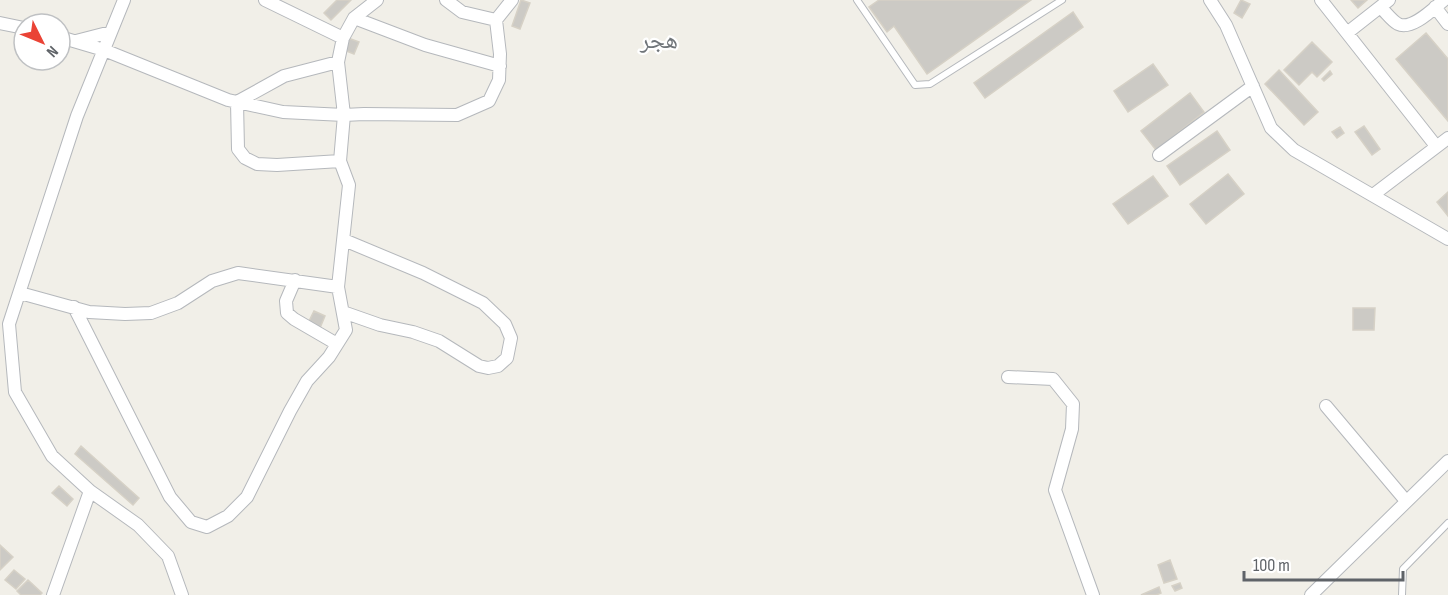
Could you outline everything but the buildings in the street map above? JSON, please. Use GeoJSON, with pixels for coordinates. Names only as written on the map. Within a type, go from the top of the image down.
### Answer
{"type":"FeatureCollection","features":[{"type":"Feature","properties":{"kind":"street"},"geometry":{"type":"LineString","coordinates":[[124,0],[77,116],[9,324],[15,392],[52,456],[90,491],[138,525],[168,556],[183,593]]}},
{"type":"Feature","properties":{"kind":"street"},"geometry":{"type":"LineString","coordinates":[[265,0],[343,38]]}},
{"type":"Feature","properties":{"kind":"street"},"geometry":{"type":"LineString","coordinates":[[74,307],[170,497],[191,522],[207,527],[228,516],[247,497],[307,381],[329,357],[346,330],[338,287],[349,185],[340,161],[344,116],[338,62],[343,38],[354,18],[377,0]]}},
{"type":"Feature","properties":{"kind":"street"},"geometry":{"type":"LineString","coordinates":[[446,0],[462,12],[496,20]]}},
{"type":"Feature","properties":{"kind":"street"},"geometry":{"type":"LineString","coordinates":[[72,40],[104,50],[228,100],[283,112],[344,116],[364,114],[457,115],[489,101],[500,80],[496,20],[512,0]]}},
{"type":"Feature","properties":{"kind":"street"},"geometry":{"type":"LineString","coordinates":[[1209,0],[1226,25],[1271,128],[1294,150],[1448,239]]}},
{"type":"Feature","properties":{"kind":"street"},"geometry":{"type":"LineString","coordinates":[[1320,0],[1436,146]]}},
{"type":"Feature","properties":{"kind":"street"},"geometry":{"type":"LineString","coordinates":[[1347,33],[1385,3],[1393,20],[1401,25],[1418,21],[1439,4],[1448,24]]}},
{"type":"Feature","properties":{"kind":"street"},"geometry":{"type":"LineString","coordinates":[[354,18],[425,45],[500,66]]}},
{"type":"Feature","properties":{"kind":"street"},"geometry":{"type":"LineString","coordinates":[[76,41],[111,32]]}},
{"type":"Feature","properties":{"kind":"street"},"geometry":{"type":"LineString","coordinates":[[237,102],[284,76],[338,62]]}},
{"type":"Feature","properties":{"kind":"street"},"geometry":{"type":"LineString","coordinates":[[1159,155],[1253,86]]}},
{"type":"Feature","properties":{"kind":"street"},"geometry":{"type":"LineString","coordinates":[[237,102],[238,149],[245,158],[257,164],[277,165],[340,161]]}},
{"type":"Feature","properties":{"kind":"street"},"geometry":{"type":"LineString","coordinates":[[1373,195],[1448,138]]}},
{"type":"Feature","properties":{"kind":"street"},"geometry":{"type":"LineString","coordinates":[[343,312],[439,341],[479,366],[488,368],[498,366],[507,358],[511,338],[505,324],[483,303],[423,273],[344,240]]}},
{"type":"Feature","properties":{"kind":"street"},"geometry":{"type":"LineString","coordinates":[[20,293],[89,312],[125,314],[152,313],[178,303],[212,281],[238,273],[338,287]]}},
{"type":"Feature","properties":{"kind":"street"},"geometry":{"type":"LineString","coordinates":[[295,280],[286,302],[287,313],[337,344]]}},
{"type":"Feature","properties":{"kind":"street"},"geometry":{"type":"LineString","coordinates":[[1008,377],[1053,379],[1073,404],[1072,429],[1056,490],[1093,595]]}},
{"type":"Feature","properties":{"kind":"street"},"geometry":{"type":"LineString","coordinates":[[1326,406],[1406,501]]}},
{"type":"Feature","properties":{"kind":"street"},"geometry":{"type":"LineString","coordinates":[[1311,595],[1448,461]]}},
{"type":"Feature","properties":{"kind":"street"},"geometry":{"type":"LineString","coordinates":[[54,595],[90,491]]}},
{"type":"Feature","properties":{"kind":"lane"},"geometry":{"type":"LineString","coordinates":[[857,0],[915,85],[930,84],[1062,0]]}},
{"type":"Feature","properties":{"kind":"lane"},"geometry":{"type":"LineString","coordinates":[[1402,595],[1403,569],[1448,523]]}},
{"type":"Feature","properties":{"kind":"district","name":"هجر"},"geometry":{"type":"Point","coordinates":[659,40]}}]}
